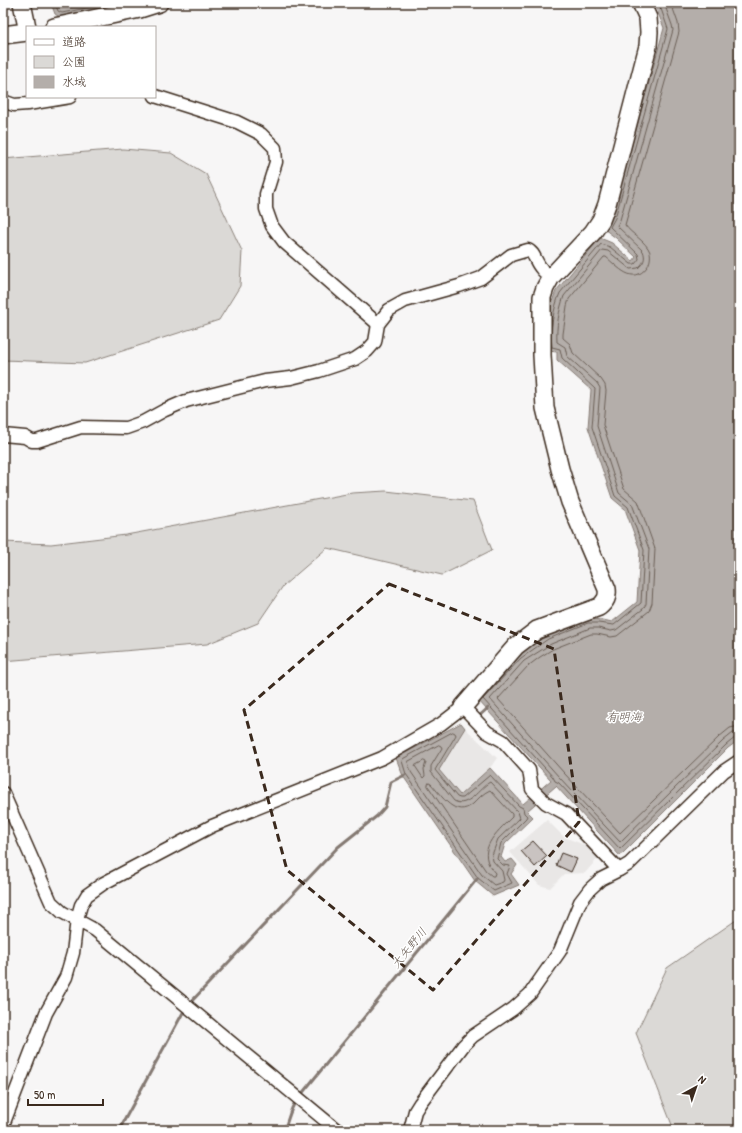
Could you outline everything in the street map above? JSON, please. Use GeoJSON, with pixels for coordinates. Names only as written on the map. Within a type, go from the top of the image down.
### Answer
{"type":"FeatureCollection","features":[{"type":"Feature","properties":{"kind":"street"},"geometry":{"type":"LineString","coordinates":[[22,3],[27,26]]}},
{"type":"Feature","properties":{"kind":"street"},"geometry":{"type":"LineString","coordinates":[[59,26],[140,9],[159,3]]}},
{"type":"Feature","properties":{"kind":"street"},"geometry":{"type":"LineString","coordinates":[[3,1125],[5,1112],[46,1013],[66,977],[73,953],[77,919],[81,905],[87,895],[104,883],[212,826],[382,758],[441,724],[463,707],[516,646],[537,630],[599,607],[607,598],[607,589],[570,502],[545,408],[542,355],[542,297],[551,277],[593,232],[601,220],[607,204],[648,46],[648,18],[641,3]]}},
{"type":"Feature","properties":{"kind":"street"},"geometry":{"type":"LineString","coordinates":[[3,35],[26,32]]}},
{"type":"Feature","properties":{"kind":"street"},"geometry":{"type":"LineString","coordinates":[[156,96],[237,122],[261,134],[275,148],[276,162],[266,194],[266,209],[272,226],[284,242],[378,324]]}},
{"type":"Feature","properties":{"kind":"street"},"geometry":{"type":"LineString","coordinates":[[3,101],[14,105],[64,98]]}},
{"type":"Feature","properties":{"kind":"street"},"geometry":{"type":"LineString","coordinates":[[3,435],[25,437],[32,441],[37,441],[81,427],[126,428],[143,422],[186,401],[265,381],[291,378],[319,372],[355,359],[367,351],[375,342],[378,324],[389,310],[405,301],[459,286],[481,278],[511,255],[528,250],[531,252],[539,267],[551,277]]}},
{"type":"Feature","properties":{"kind":"street"},"geometry":{"type":"LineString","coordinates":[[463,707],[486,732],[502,741],[529,770],[532,789],[546,803],[566,814],[619,870]]}},
{"type":"Feature","properties":{"kind":"street"},"geometry":{"type":"LineString","coordinates":[[410,1130],[415,1112],[420,1103],[463,1046],[473,1036],[513,1009],[530,994],[560,951],[580,902],[586,893],[601,879],[629,864],[724,771],[739,761]]}},
{"type":"Feature","properties":{"kind":"street"},"geometry":{"type":"LineString","coordinates":[[3,793],[51,902],[62,912],[95,930],[337,1130]]}},
{"type":"Feature","properties":{"kind":"highlighted area"},"geometry":{"type":"Polygon","coordinates":[[[389,584],[554,649],[579,822],[433,990],[287,870],[244,710],[389,584]]]}},
{"type":"Feature","properties":{"kind":"shaded area"},"geometry":{"type":"Polygon","coordinates":[[[465,728],[497,758],[490,768],[460,795],[439,770],[465,728]]]}},
{"type":"Feature","properties":{"kind":"shaded area"},"geometry":{"type":"Polygon","coordinates":[[[547,820],[564,837],[590,847],[599,857],[585,873],[564,874],[550,888],[539,885],[510,852],[547,820]]]}},
{"type":"Feature","properties":{"kind":"green space"},"geometry":{"type":"Polygon","coordinates":[[[123,149],[171,153],[206,174],[242,251],[240,286],[219,320],[85,363],[3,360],[3,159],[123,149]]]}},
{"type":"Feature","properties":{"kind":"green space"},"geometry":{"type":"Polygon","coordinates":[[[386,491],[473,501],[492,550],[442,575],[327,548],[283,586],[258,623],[207,644],[3,661],[3,542],[51,544],[126,535],[352,493],[386,491]]]}},
{"type":"Feature","properties":{"kind":"green space"},"geometry":{"type":"Polygon","coordinates":[[[739,918],[739,1130],[674,1130],[636,1033],[667,968],[739,918]]]}},
{"type":"Feature","properties":{"kind":"water"},"geometry":{"type":"Polygon","coordinates":[[[51,3],[130,3],[61,18],[55,14],[51,3]]]}},
{"type":"Feature","properties":{"kind":"water","name":"有明海"},"geometry":{"type":"Polygon","coordinates":[[[654,3],[739,3],[739,740],[728,748],[620,856],[556,786],[527,811],[533,817],[505,844],[501,857],[505,862],[512,859],[517,865],[511,874],[519,885],[493,896],[475,881],[403,776],[396,758],[461,723],[465,728],[439,770],[460,795],[490,768],[523,804],[551,780],[477,699],[519,654],[536,642],[555,632],[585,621],[599,620],[612,622],[637,602],[640,550],[625,509],[612,498],[588,427],[591,390],[557,360],[557,352],[548,351],[548,333],[552,302],[556,291],[600,238],[612,243],[633,261],[636,257],[604,229],[612,217],[664,28],[654,3]]]}},
{"type":"Feature","properties":{"kind":"building"},"geometry":{"type":"Polygon","coordinates":[[[533,841],[547,856],[535,867],[521,851],[533,841]]]}},
{"type":"Feature","properties":{"kind":"building"},"geometry":{"type":"Polygon","coordinates":[[[561,853],[577,859],[571,872],[556,865],[561,853]]]}},
{"type":"Feature","properties":{"kind":"waterway"},"geometry":{"type":"LineString","coordinates":[[478,717],[488,708]]}},
{"type":"Feature","properties":{"kind":"waterway"},"geometry":{"type":"LineString","coordinates":[[189,1004],[338,847],[377,816],[385,807],[391,782],[405,775]]}},
{"type":"Feature","properties":{"kind":"waterway","name":"大矢野川"},"geometry":{"type":"LineString","coordinates":[[300,1096],[477,879]]}},
{"type":"Feature","properties":{"kind":"waterway"},"geometry":{"type":"LineString","coordinates":[[119,1130],[185,1009]]}},
{"type":"Feature","properties":{"kind":"waterway","name":"大矢野川"},"geometry":{"type":"LineString","coordinates":[[284,1130],[296,1101]]}}]}
